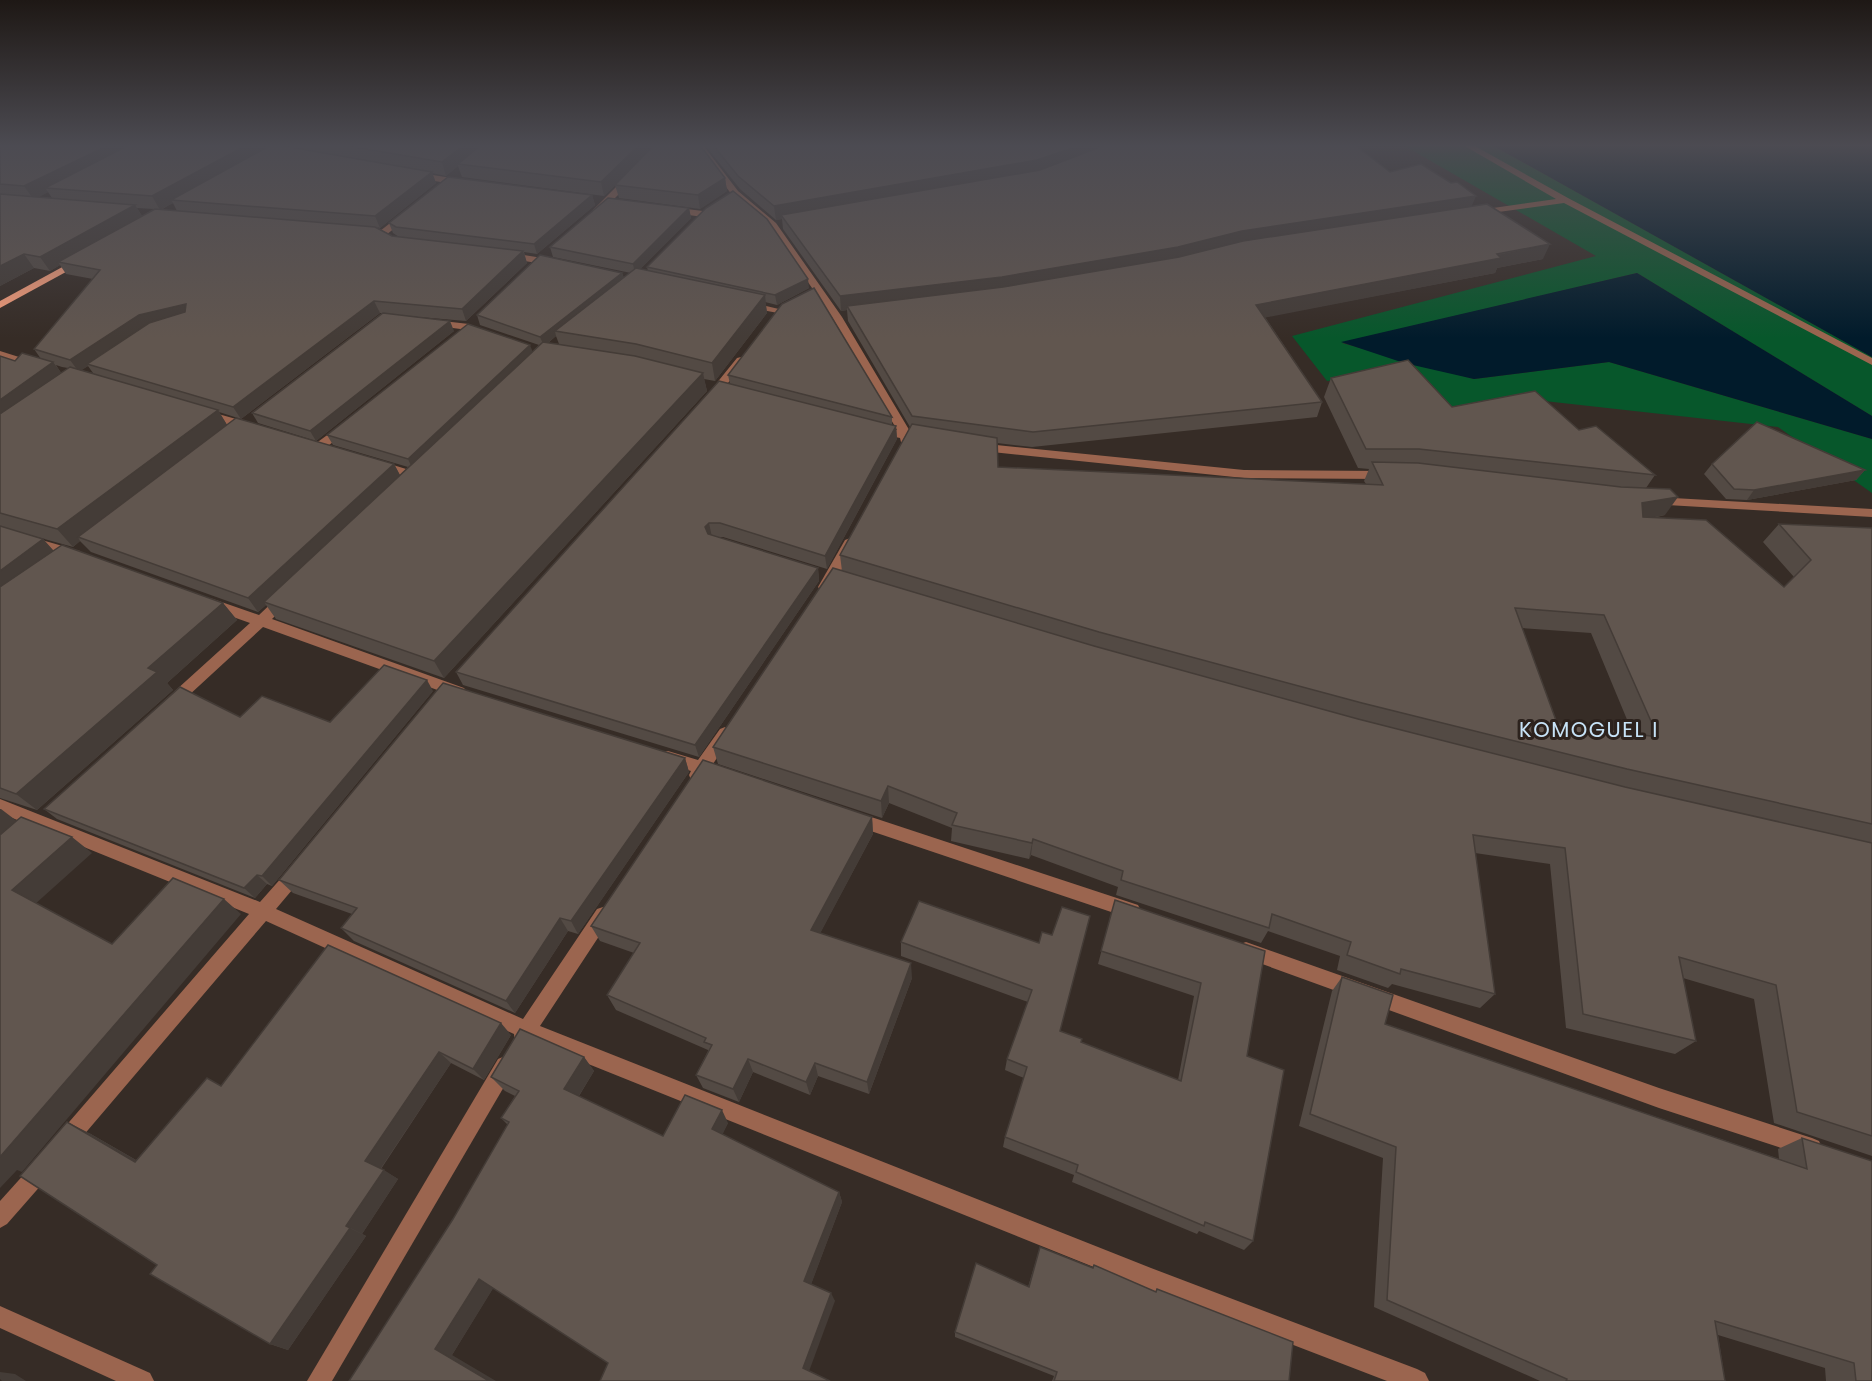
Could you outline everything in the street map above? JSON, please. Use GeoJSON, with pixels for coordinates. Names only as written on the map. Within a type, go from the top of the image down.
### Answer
{"type":"FeatureCollection","features":[{"type":"Feature","properties":{"kind":"main road"},"geometry":{"type":"LineString","coordinates":[[0,305],[90,255]]}},
{"type":"Feature","properties":{"kind":"street"},"geometry":{"type":"LineString","coordinates":[[383,233],[414,209]]}},
{"type":"Feature","properties":{"kind":"street"},"geometry":{"type":"LineString","coordinates":[[590,217],[598,209]]}},
{"type":"Feature","properties":{"kind":"street"},"geometry":{"type":"LineString","coordinates":[[662,209],[698,218],[710,209]]}},
{"type":"Feature","properties":{"kind":"street"},"geometry":{"type":"LineString","coordinates":[[750,209],[779,224],[819,289],[843,316],[907,436]]}},
{"type":"Feature","properties":{"kind":"street"},"geometry":{"type":"LineString","coordinates":[[1472,214],[1502,209]]}},
{"type":"Feature","properties":{"kind":"street"},"geometry":{"type":"LineString","coordinates":[[1583,209],[1872,362]]}},
{"type":"Feature","properties":{"kind":"street"},"geometry":{"type":"LineString","coordinates":[[371,232],[383,233],[397,242]]}},
{"type":"Feature","properties":{"kind":"street"},"geometry":{"type":"LineString","coordinates":[[489,253],[544,256],[561,264]]}},
{"type":"Feature","properties":{"kind":"street"},"geometry":{"type":"LineString","coordinates":[[524,274],[544,256]]}},
{"type":"Feature","properties":{"kind":"street"},"geometry":{"type":"LineString","coordinates":[[765,328],[788,305],[819,289]]}},
{"type":"Feature","properties":{"kind":"street"},"geometry":{"type":"LineString","coordinates":[[731,301],[788,305]]}},
{"type":"Feature","properties":{"kind":"street"},"geometry":{"type":"LineString","coordinates":[[418,321],[469,327],[491,335]]}},
{"type":"Feature","properties":{"kind":"street"},"geometry":{"type":"LineString","coordinates":[[702,408],[751,346]]}},
{"type":"Feature","properties":{"kind":"street"},"geometry":{"type":"LineString","coordinates":[[0,354],[51,370]]}},
{"type":"Feature","properties":{"kind":"street"},"geometry":{"type":"LineString","coordinates":[[191,410],[267,432]]}},
{"type":"Feature","properties":{"kind":"street"},"geometry":{"type":"LineString","coordinates":[[319,447],[357,417]]}},
{"type":"Feature","properties":{"kind":"street"},"geometry":{"type":"LineString","coordinates":[[862,425],[939,441]]}},
{"type":"Feature","properties":{"kind":"street"},"geometry":{"type":"LineString","coordinates":[[896,456],[907,436]]}},
{"type":"Feature","properties":{"kind":"street"},"geometry":{"type":"LineString","coordinates":[[960,444],[1244,474],[1398,475]]}},
{"type":"Feature","properties":{"kind":"street"},"geometry":{"type":"LineString","coordinates":[[362,459],[415,476]]}},
{"type":"Feature","properties":{"kind":"street"},"geometry":{"type":"LineString","coordinates":[[1645,501],[1872,513]]}},
{"type":"Feature","properties":{"kind":"street"},"geometry":{"type":"LineString","coordinates":[[819,597],[837,580],[858,527]]}},
{"type":"Feature","properties":{"kind":"street"},"geometry":{"type":"LineString","coordinates":[[0,532],[78,556]]}},
{"type":"Feature","properties":{"kind":"street"},"geometry":{"type":"LineString","coordinates":[[811,572],[837,580]]}},
{"type":"Feature","properties":{"kind":"street"},"geometry":{"type":"LineString","coordinates":[[164,710],[295,589]]}},
{"type":"Feature","properties":{"kind":"street"},"geometry":{"type":"LineString","coordinates":[[196,598],[444,693],[470,695]]}},
{"type":"Feature","properties":{"kind":"street"},"geometry":{"type":"LineString","coordinates":[[444,693],[464,671]]}},
{"type":"Feature","properties":{"kind":"street"},"geometry":{"type":"LineString","coordinates":[[689,786],[735,720]]}},
{"type":"Feature","properties":{"kind":"street"},"geometry":{"type":"LineString","coordinates":[[658,753],[736,778]]}},
{"type":"Feature","properties":{"kind":"street"},"geometry":{"type":"LineString","coordinates":[[0,806],[44,817],[264,912],[527,1030],[1151,1280],[1417,1381]]}},
{"type":"Feature","properties":{"kind":"street"},"geometry":{"type":"LineString","coordinates":[[837,812],[1151,918]]}},
{"type":"Feature","properties":{"kind":"street"},"geometry":{"type":"LineString","coordinates":[[24,836],[44,817]]}},
{"type":"Feature","properties":{"kind":"street"},"geometry":{"type":"LineString","coordinates":[[0,1216],[308,859]]}},
{"type":"Feature","properties":{"kind":"street"},"geometry":{"type":"LineString","coordinates":[[319,1381],[527,1030],[611,903]]}},
{"type":"Feature","properties":{"kind":"street"},"geometry":{"type":"LineString","coordinates":[[1230,944],[1659,1098],[1830,1154]]}},
{"type":"Feature","properties":{"kind":"street"},"geometry":{"type":"LineString","coordinates":[[0,1317],[142,1381]]}},
{"type":"Feature","properties":{"kind":"green space"},"geometry":{"type":"Polygon","coordinates":[[[1515,209],[1608,209],[1872,357],[1872,416],[1637,273],[1342,343],[1474,379],[1609,362],[1872,439],[1872,493],[1778,427],[1518,398],[1450,407],[1403,372],[1327,381],[1292,336],[1596,256],[1515,209]]]}},
{"type":"Feature","properties":{"kind":"water"},"geometry":{"type":"Polygon","coordinates":[[[1608,209],[1872,209],[1872,357],[1608,209]]]}},
{"type":"Feature","properties":{"kind":"water"},"geometry":{"type":"Polygon","coordinates":[[[1637,273],[1872,416],[1872,439],[1609,362],[1474,379],[1404,363],[1341,342],[1637,273]]]}},
{"type":"Feature","properties":{"kind":"building"},"geometry":{"type":"Polygon","coordinates":[[[0,209],[127,209],[40,257],[24,254],[0,266],[0,209]]]}},
{"type":"Feature","properties":{"kind":"building"},"geometry":{"type":"Polygon","coordinates":[[[154,209],[375,227],[392,236],[523,251],[462,309],[374,301],[233,407],[87,364],[149,323],[185,312],[186,304],[139,315],[70,360],[34,349],[100,270],[58,262],[154,209]]]}},
{"type":"Feature","properties":{"kind":"building"},"geometry":{"type":"Polygon","coordinates":[[[291,209],[383,209],[375,216],[291,209]]]}},
{"type":"Feature","properties":{"kind":"building"},"geometry":{"type":"Polygon","coordinates":[[[406,209],[575,209],[534,244],[396,227],[389,223],[406,209]]]}},
{"type":"Feature","properties":{"kind":"building"},"geometry":{"type":"Polygon","coordinates":[[[594,209],[688,209],[633,264],[550,247],[594,209]]]}},
{"type":"Feature","properties":{"kind":"building"},"geometry":{"type":"Polygon","coordinates":[[[705,209],[755,209],[767,219],[808,279],[775,295],[647,267],[705,209]]]}},
{"type":"Feature","properties":{"kind":"building"},"geometry":{"type":"Polygon","coordinates":[[[813,209],[1386,209],[1242,231],[1178,247],[1002,277],[840,296],[781,215],[813,209]]]}},
{"type":"Feature","properties":{"kind":"building"},"geometry":{"type":"Polygon","coordinates":[[[1451,209],[1496,209],[1550,244],[1497,254],[1501,258],[1256,305],[1322,402],[1033,432],[912,416],[847,306],[1003,287],[1179,257],[1243,241],[1451,209]]]}},
{"type":"Feature","properties":{"kind":"building"},"geometry":{"type":"Polygon","coordinates":[[[540,255],[622,273],[540,337],[477,315],[540,255]]]}},
{"type":"Feature","properties":{"kind":"building"},"geometry":{"type":"Polygon","coordinates":[[[636,268],[765,295],[712,363],[636,344],[555,331],[636,268]]]}},
{"type":"Feature","properties":{"kind":"building"},"geometry":{"type":"Polygon","coordinates":[[[814,288],[892,417],[728,375],[782,304],[814,288]]]}},
{"type":"Feature","properties":{"kind":"building"},"geometry":{"type":"Polygon","coordinates":[[[383,313],[450,321],[310,431],[252,413],[383,313]]]}},
{"type":"Feature","properties":{"kind":"building"},"geometry":{"type":"Polygon","coordinates":[[[468,324],[530,345],[408,459],[327,435],[468,324]]]}},
{"type":"Feature","properties":{"kind":"building"},"geometry":{"type":"Polygon","coordinates":[[[543,342],[635,356],[703,373],[434,661],[264,602],[543,342]]]}},
{"type":"Feature","properties":{"kind":"building"},"geometry":{"type":"Polygon","coordinates":[[[22,353],[53,362],[0,400],[0,356],[15,361],[22,353]]]}},
{"type":"Feature","properties":{"kind":"building"},"geometry":{"type":"Polygon","coordinates":[[[1408,360],[1452,407],[1535,391],[1579,430],[1596,426],[1655,475],[1419,449],[1366,449],[1331,378],[1408,360]]]}},
{"type":"Feature","properties":{"kind":"building"},"geometry":{"type":"Polygon","coordinates":[[[70,367],[218,410],[57,529],[0,513],[0,414],[70,367]]]}},
{"type":"Feature","properties":{"kind":"building"},"geometry":{"type":"Polygon","coordinates":[[[719,381],[896,426],[825,556],[720,523],[709,523],[705,527],[708,534],[818,568],[695,745],[456,672],[719,381]]]}},
{"type":"Feature","properties":{"kind":"building"},"geometry":{"type":"Polygon","coordinates":[[[236,418],[394,464],[248,598],[78,537],[236,418]]]}},
{"type":"Feature","properties":{"kind":"building"},"geometry":{"type":"Polygon","coordinates":[[[1757,422],[1865,470],[1754,490],[1734,489],[1712,464],[1757,422]]]}},
{"type":"Feature","properties":{"kind":"building"},"geometry":{"type":"Polygon","coordinates":[[[912,424],[997,438],[998,467],[1383,485],[1372,462],[1418,463],[1621,487],[1670,489],[1678,497],[1642,503],[1643,517],[1706,520],[1784,587],[1811,560],[1779,524],[1872,528],[1872,824],[1627,769],[1362,703],[1099,632],[840,555],[912,424]],[[1515,608],[1557,723],[1658,737],[1604,615],[1515,608]]]}},
{"type":"Feature","properties":{"kind":"building"},"geometry":{"type":"Polygon","coordinates":[[[0,526],[43,539],[0,571],[0,526]]]}},
{"type":"Feature","properties":{"kind":"building"},"geometry":{"type":"Polygon","coordinates":[[[62,545],[223,603],[148,668],[157,672],[16,794],[0,788],[0,587],[62,545]]]}},
{"type":"Feature","properties":{"kind":"building"},"geometry":{"type":"Polygon","coordinates":[[[833,568],[1094,646],[1358,719],[1625,787],[1872,843],[1872,1136],[1797,1112],[1776,985],[1679,957],[1696,1041],[1583,1014],[1565,848],[1473,835],[1495,994],[1401,969],[1400,974],[1347,955],[1351,942],[1272,914],[1269,928],[1121,880],[1123,871],[1033,839],[1032,843],[952,825],[957,813],[888,786],[881,801],[713,747],[833,568]]]}},
{"type":"Feature","properties":{"kind":"building"},"geometry":{"type":"Polygon","coordinates":[[[384,665],[427,680],[262,876],[257,875],[244,888],[44,809],[180,687],[240,717],[262,696],[330,722],[384,665]]]}},
{"type":"Feature","properties":{"kind":"building"},"geometry":{"type":"Polygon","coordinates":[[[443,683],[685,758],[571,921],[560,918],[506,1001],[341,928],[357,908],[279,880],[443,683]]]}},
{"type":"Feature","properties":{"kind":"building"},"geometry":{"type":"Polygon","coordinates":[[[703,760],[872,817],[811,930],[911,963],[867,1082],[815,1063],[806,1082],[748,1059],[733,1089],[696,1075],[712,1045],[704,1042],[706,1038],[607,995],[640,943],[591,926],[703,760]]]}},
{"type":"Feature","properties":{"kind":"building"},"geometry":{"type":"Polygon","coordinates":[[[21,817],[72,837],[12,890],[112,944],[173,878],[224,899],[0,1157],[0,835],[21,817]]]}},
{"type":"Feature","properties":{"kind":"building"},"geometry":{"type":"Polygon","coordinates":[[[1115,900],[1265,951],[1247,1056],[1284,1070],[1253,1241],[1205,1222],[1204,1226],[1076,1172],[1078,1165],[1005,1137],[1027,1067],[1007,1059],[1032,990],[901,942],[919,901],[1039,943],[1042,932],[1052,935],[1062,907],[1090,916],[1060,1031],[1082,1039],[1081,1042],[1181,1081],[1201,983],[1101,951],[1115,900]]]}},
{"type":"Feature","properties":{"kind":"building"},"geometry":{"type":"Polygon","coordinates":[[[328,945],[501,1023],[473,1069],[439,1052],[365,1161],[384,1170],[346,1226],[350,1228],[270,1344],[150,1274],[157,1265],[20,1176],[67,1122],[135,1162],[207,1078],[221,1086],[328,945]]]}},
{"type":"Feature","properties":{"kind":"building"},"geometry":{"type":"Polygon","coordinates":[[[1342,977],[1393,995],[1385,1024],[1807,1169],[1802,1138],[1872,1161],[1872,1381],[1856,1381],[1854,1363],[1715,1321],[1725,1381],[1566,1381],[1567,1379],[1387,1300],[1396,1147],[1310,1114],[1342,977]]]}},
{"type":"Feature","properties":{"kind":"building"},"geometry":{"type":"Polygon","coordinates":[[[520,1029],[584,1057],[564,1089],[663,1136],[685,1095],[722,1110],[712,1129],[839,1192],[804,1281],[831,1293],[803,1368],[830,1381],[600,1381],[608,1363],[479,1279],[435,1349],[489,1381],[349,1381],[453,1219],[509,1122],[501,1118],[519,1091],[491,1077],[520,1029]]]}},
{"type":"Feature","properties":{"kind":"building"},"geometry":{"type":"Polygon","coordinates":[[[1040,1247],[1093,1268],[1094,1265],[1156,1292],[1157,1289],[1293,1342],[1289,1381],[1054,1381],[1057,1372],[955,1332],[976,1263],[1029,1287],[1040,1247]]]}},
{"type":"Feature","properties":{"kind":"district","name":"KOMOGUEL I"},"geometry":{"type":"Point","coordinates":[1589,730]}}]}
